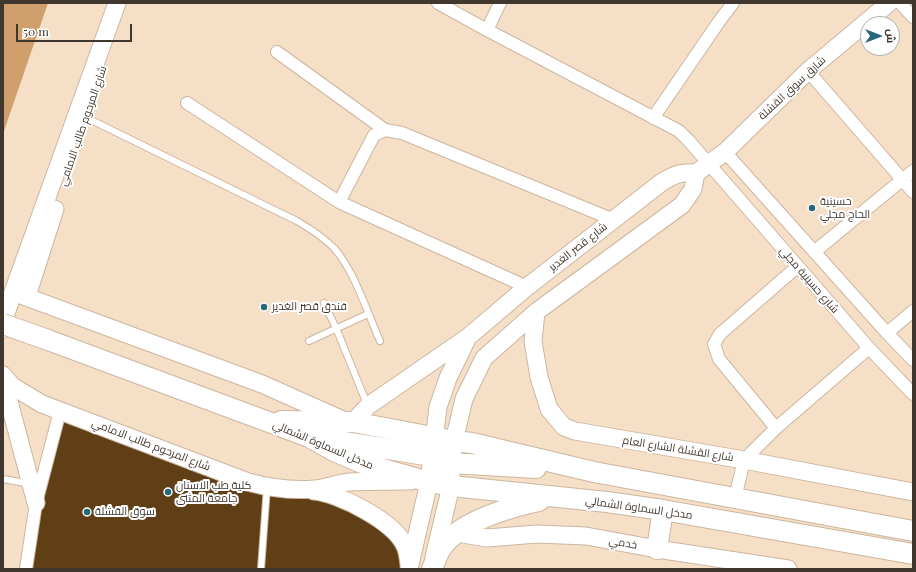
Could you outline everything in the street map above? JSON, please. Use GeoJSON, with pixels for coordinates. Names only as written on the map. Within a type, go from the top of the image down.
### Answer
{"type":"FeatureCollection","features":[{"type":"Feature","properties":{"kind":"highway"},"geometry":{"type":"LineString","coordinates":[[3,324],[265,420]]}},
{"type":"Feature","properties":{"kind":"highway","name":"مدخل السماوة الشمالي"},"geometry":{"type":"LineString","coordinates":[[265,420],[350,422],[434,447]]}},
{"type":"Feature","properties":{"kind":"highway","name":"مدخل السماوة الشمالي"},"geometry":{"type":"LineString","coordinates":[[265,420],[309,437],[362,463],[429,482],[451,486],[607,502],[663,510],[913,554]]}},
{"type":"Feature","properties":{"kind":"highway"},"geometry":{"type":"LineString","coordinates":[[309,437],[434,447],[440,455],[448,451],[454,441],[472,443],[594,472],[913,531]]}},
{"type":"Feature","properties":{"kind":"highway"},"geometry":{"type":"LineString","coordinates":[[429,482],[435,470],[444,464],[451,463],[594,472]]}},
{"type":"Feature","properties":{"kind":"highway"},"geometry":{"type":"LineString","coordinates":[[431,569],[442,547],[457,533],[489,515],[516,506],[549,500],[607,502]]}},
{"type":"Feature","properties":{"kind":"highway"},"geometry":{"type":"LineString","coordinates":[[656,549],[663,510]]}},
{"type":"Feature","properties":{"kind":"main road","name":"شارع المرحوم طالب الامامي"},"geometry":{"type":"LineString","coordinates":[[20,294],[118,3]]}},
{"type":"Feature","properties":{"kind":"main road","name":"شارع المرحوم طالب الامامي"},"geometry":{"type":"LineString","coordinates":[[3,329],[5,317],[20,294],[126,3]]}},
{"type":"Feature","properties":{"kind":"main road","name":"شارق سوق القشلة"},"geometry":{"type":"LineString","coordinates":[[703,168],[725,152],[808,71],[890,3]]}},
{"type":"Feature","properties":{"kind":"main road"},"geometry":{"type":"LineString","coordinates":[[431,569],[451,486],[451,463],[454,441],[464,399],[484,358],[536,312],[682,205],[693,189],[703,168]]}},
{"type":"Feature","properties":{"kind":"main road","name":"شارع قصر الغدير"},"geometry":{"type":"LineString","coordinates":[[350,422],[368,406],[468,337],[527,287],[662,182],[673,175],[703,168]]}},
{"type":"Feature","properties":{"kind":"main road"},"geometry":{"type":"LineString","coordinates":[[20,294],[262,384],[350,422]]}},
{"type":"Feature","properties":{"kind":"main road","name":"شارع القشلة الشارع العام"},"geometry":{"type":"LineString","coordinates":[[536,312],[533,341],[539,377],[550,409],[564,427],[575,431],[744,460],[913,492]]}},
{"type":"Feature","properties":{"kind":"main road"},"geometry":{"type":"LineString","coordinates":[[409,568],[429,482],[438,407],[442,392],[468,337]]}},
{"type":"Feature","properties":{"kind":"main road","name":"شارع المرحوم طالب الامامي"},"geometry":{"type":"LineString","coordinates":[[3,375],[12,386],[42,404],[248,482],[267,487],[294,490],[317,489],[347,482],[429,482]]}},
{"type":"Feature","properties":{"kind":"main road"},"geometry":{"type":"LineString","coordinates":[[3,379],[36,503]]}},
{"type":"Feature","properties":{"kind":"main road"},"geometry":{"type":"LineString","coordinates":[[294,490],[318,492],[340,498],[378,519],[397,534],[405,545],[409,568]]}},
{"type":"Feature","properties":{"kind":"main road","name":"خدمي"},"geometry":{"type":"LineString","coordinates":[[457,533],[487,538],[524,534],[562,534],[586,536],[656,549],[788,569]]}},
{"type":"Feature","properties":{"kind":"street","name":"شارع حسينية مجلي"},"geometry":{"type":"LineString","coordinates":[[438,3],[679,131],[689,141],[703,168],[797,267],[869,348],[913,394]]}},
{"type":"Feature","properties":{"kind":"street"},"geometry":{"type":"LineString","coordinates":[[487,30],[500,3]]}},
{"type":"Feature","properties":{"kind":"street"},"geometry":{"type":"LineString","coordinates":[[653,118],[718,22],[733,3]]}},
{"type":"Feature","properties":{"kind":"street"},"geometry":{"type":"LineString","coordinates":[[900,3],[913,17]]}},
{"type":"Feature","properties":{"kind":"street"},"geometry":{"type":"LineString","coordinates":[[277,52],[385,130],[402,133],[614,220]]}},
{"type":"Feature","properties":{"kind":"street"},"geometry":{"type":"LineString","coordinates":[[808,71],[913,192]]}},
{"type":"Feature","properties":{"kind":"street"},"geometry":{"type":"LineString","coordinates":[[187,103],[339,202],[527,287]]}},
{"type":"Feature","properties":{"kind":"street"},"geometry":{"type":"LineString","coordinates":[[339,202],[374,135],[385,130]]}},
{"type":"Feature","properties":{"kind":"street","name":"شارع حسينية مجلي"},"geometry":{"type":"LineString","coordinates":[[725,152],[913,360]]}},
{"type":"Feature","properties":{"kind":"street"},"geometry":{"type":"LineString","coordinates":[[814,252],[913,170]]}},
{"type":"Feature","properties":{"kind":"street"},"geometry":{"type":"LineString","coordinates":[[776,428],[718,359],[714,344],[720,334],[797,267]]}},
{"type":"Feature","properties":{"kind":"street"},"geometry":{"type":"LineString","coordinates":[[887,333],[913,312]]}},
{"type":"Feature","properties":{"kind":"street"},"geometry":{"type":"LineString","coordinates":[[735,498],[744,460],[776,428],[869,348]]}},
{"type":"Feature","properties":{"kind":"street"},"geometry":{"type":"LineString","coordinates":[[26,569],[36,503],[60,411]]}},
{"type":"Feature","properties":{"kind":"lane"},"geometry":{"type":"LineString","coordinates":[[85,117],[311,229],[328,243],[351,272],[380,341]]}},
{"type":"Feature","properties":{"kind":"lane"},"geometry":{"type":"LineString","coordinates":[[324,303],[336,328],[368,406]]}},
{"type":"Feature","properties":{"kind":"lane"},"geometry":{"type":"LineString","coordinates":[[309,341],[368,314]]}},
{"type":"Feature","properties":{"kind":"lane"},"geometry":{"type":"LineString","coordinates":[[3,479],[31,484]]}},
{"type":"Feature","properties":{"kind":"lane"},"geometry":{"type":"LineString","coordinates":[[261,569],[267,487]]}},
{"type":"Feature","properties":{"kind":"shaded area"},"geometry":{"type":"Polygon","coordinates":[[[3,3],[48,3],[3,134],[3,3]]]}},
{"type":"Feature","properties":{"kind":"building","name":"كلية طب الاسنان جامعة المثنى"},"geometry":{"type":"Polygon","coordinates":[[[62,415],[248,486],[316,492],[375,520],[408,559],[405,569],[30,569],[40,504],[62,415]]]}},
{"type":"Feature","properties":{"kind":"place","name":"حسينية الحاج مجلي"},"geometry":{"type":"Point","coordinates":[812,208]}},
{"type":"Feature","properties":{"kind":"place","name":"فندق قصر الغدير"},"geometry":{"type":"Point","coordinates":[264,307]}},
{"type":"Feature","properties":{"kind":"place","name":"كلية طب الاسنان جامعة المثنى"},"geometry":{"type":"Point","coordinates":[168,492]}},
{"type":"Feature","properties":{"kind":"place","name":"سوق القشلة"},"geometry":{"type":"Point","coordinates":[87,512]}}]}
